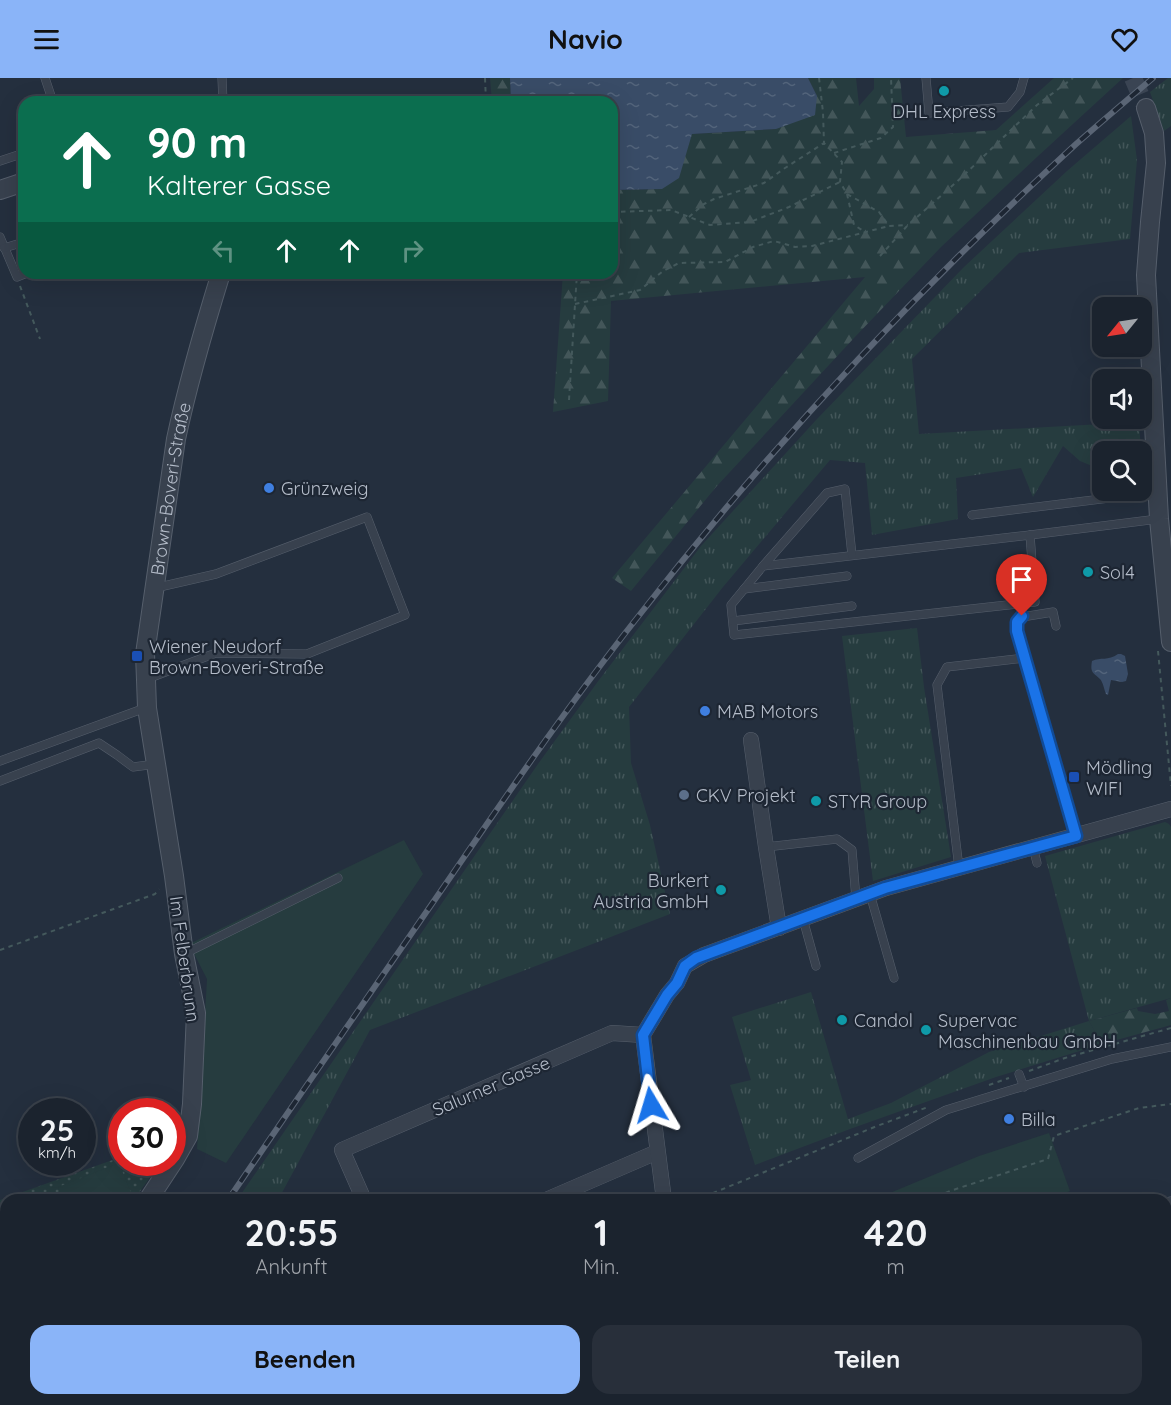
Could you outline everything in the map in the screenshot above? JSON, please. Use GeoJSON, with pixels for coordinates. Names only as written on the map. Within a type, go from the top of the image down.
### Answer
{"type":"FeatureCollection","features":[{"type":"Feature","properties":{"kind":"street"},"geometry":{"type":"LineString","coordinates":[[1146,108],[1154,133],[1156,163],[1146,276],[1159,519],[1171,642]]}},
{"type":"Feature","properties":{"kind":"street"},"geometry":{"type":"LineString","coordinates":[[0,190],[18,184]]}},
{"type":"Feature","properties":{"kind":"street","name":"Brown-Boveri-Straße"},"geometry":{"type":"LineString","coordinates":[[147,708],[145,654],[176,439],[219,279]]}},
{"type":"Feature","properties":{"kind":"street","name":"Im Felberbrunn"},"geometry":{"type":"LineString","coordinates":[[147,708],[184,954],[196,1013],[192,1104],[188,1136],[176,1159],[151,1194]]}},
{"type":"Feature","properties":{"kind":"street"},"geometry":{"type":"LineString","coordinates":[[752,740],[778,928]]}},
{"type":"Feature","properties":{"kind":"street"},"geometry":{"type":"LineString","coordinates":[[663,1194],[643,1035],[667,995],[677,983],[685,966],[704,955],[885,888],[959,868],[1035,855],[1076,836],[1171,809]]}},
{"type":"Feature","properties":{"kind":"street","name":"Salurner Gasse"},"geometry":{"type":"LineString","coordinates":[[361,1194],[342,1150],[612,1033],[643,1035]]}},
{"type":"Feature","properties":{"kind":"street"},"geometry":{"type":"LineString","coordinates":[[560,1194],[657,1152]]}},
{"type":"Feature","properties":{"kind":"lane"},"geometry":{"type":"LineString","coordinates":[[45,78],[51,96]]}},
{"type":"Feature","properties":{"kind":"lane"},"geometry":{"type":"LineString","coordinates":[[222,78],[223,96]]}},
{"type":"Feature","properties":{"kind":"lane"},"geometry":{"type":"LineString","coordinates":[[926,78],[929,113],[1008,107],[1020,92],[1024,78]]}},
{"type":"Feature","properties":{"kind":"lane"},"geometry":{"type":"LineString","coordinates":[[0,161],[18,155]]}},
{"type":"Feature","properties":{"kind":"lane"},"geometry":{"type":"LineString","coordinates":[[0,237],[17,277]]}},
{"type":"Feature","properties":{"kind":"lane"},"geometry":{"type":"LineString","coordinates":[[4,248],[18,244]]}},
{"type":"Feature","properties":{"kind":"lane"},"geometry":{"type":"LineString","coordinates":[[852,555],[845,489],[827,493],[731,605],[734,635],[1035,602],[1030,535]]}},
{"type":"Feature","properties":{"kind":"lane"},"geometry":{"type":"LineString","coordinates":[[972,515],[1158,492]]}},
{"type":"Feature","properties":{"kind":"lane"},"geometry":{"type":"LineString","coordinates":[[146,680],[216,653],[308,654],[405,615],[367,517],[216,574],[154,588]]}},
{"type":"Feature","properties":{"kind":"lane"},"geometry":{"type":"LineString","coordinates":[[763,566],[1159,519]]}},
{"type":"Feature","properties":{"kind":"lane"},"geometry":{"type":"LineString","coordinates":[[744,589],[847,576]]}},
{"type":"Feature","properties":{"kind":"lane"},"geometry":{"type":"LineString","coordinates":[[733,621],[852,606]]}},
{"type":"Feature","properties":{"kind":"lane"},"geometry":{"type":"LineString","coordinates":[[1056,626],[1053,612],[1022,616],[1017,622],[1017,631],[1076,836]]}},
{"type":"Feature","properties":{"kind":"lane"},"geometry":{"type":"LineString","coordinates":[[959,868],[937,685],[947,667],[1025,658]]}},
{"type":"Feature","properties":{"kind":"lane"},"geometry":{"type":"LineString","coordinates":[[0,761],[147,708]]}},
{"type":"Feature","properties":{"kind":"lane"},"geometry":{"type":"LineString","coordinates":[[0,781],[99,743],[132,767],[156,764]]}},
{"type":"Feature","properties":{"kind":"lane"},"geometry":{"type":"LineString","coordinates":[[766,847],[837,839],[852,850],[863,897],[894,978]]}},
{"type":"Feature","properties":{"kind":"lane"},"geometry":{"type":"LineString","coordinates":[[184,954],[338,878]]}},
{"type":"Feature","properties":{"kind":"lane"},"geometry":{"type":"LineString","coordinates":[[803,919],[816,966]]}},
{"type":"Feature","properties":{"kind":"lane"},"geometry":{"type":"LineString","coordinates":[[858,1158],[946,1110],[1112,1059],[1171,1047]]}},
{"type":"Feature","properties":{"kind":"lane"},"geometry":{"type":"LineString","coordinates":[[1019,1074],[1024,1087]]}},
{"type":"Feature","properties":{"kind":"path"},"geometry":{"type":"LineString","coordinates":[[485,78],[486,96]]}},
{"type":"Feature","properties":{"kind":"path"},"geometry":{"type":"LineString","coordinates":[[819,78],[824,143],[842,162],[840,182],[847,194],[854,225],[865,232]]}},
{"type":"Feature","properties":{"kind":"path"},"geometry":{"type":"LineString","coordinates":[[834,153],[881,138],[893,127],[891,78]]}},
{"type":"Feature","properties":{"kind":"path"},"geometry":{"type":"LineString","coordinates":[[880,256],[908,225],[1038,105],[1073,78]]}},
{"type":"Feature","properties":{"kind":"path"},"geometry":{"type":"LineString","coordinates":[[689,217],[714,199],[764,183],[824,143]]}},
{"type":"Feature","properties":{"kind":"path"},"geometry":{"type":"LineString","coordinates":[[618,212],[671,210],[710,225],[750,222],[789,207],[840,182]]}},
{"type":"Feature","properties":{"kind":"path"},"geometry":{"type":"LineString","coordinates":[[847,194],[879,212],[889,226]]}},
{"type":"Feature","properties":{"kind":"path"},"geometry":{"type":"LineString","coordinates":[[575,304],[640,290],[663,271],[680,263],[726,262],[753,247],[774,241],[795,248],[812,246],[889,226],[908,225]]}},
{"type":"Feature","properties":{"kind":"path"},"geometry":{"type":"LineString","coordinates":[[17,277],[40,339]]}},
{"type":"Feature","properties":{"kind":"path"},"geometry":{"type":"LineString","coordinates":[[569,400],[577,279]]}},
{"type":"Feature","properties":{"kind":"path"},"geometry":{"type":"LineString","coordinates":[[1171,742],[1167,743],[1171,786]]}},
{"type":"Feature","properties":{"kind":"path"},"geometry":{"type":"LineString","coordinates":[[0,950],[155,894],[174,876]]}},
{"type":"Feature","properties":{"kind":"path"},"geometry":{"type":"LineString","coordinates":[[943,1194],[1048,1159],[1054,1136],[1139,1108],[1171,1104]]}},
{"type":"Feature","properties":{"kind":"green space"},"geometry":{"type":"Polygon","coordinates":[[[490,78],[510,78],[511,96],[492,96],[490,78]]]}},
{"type":"Feature","properties":{"kind":"green space"},"geometry":{"type":"Polygon","coordinates":[[[808,78],[856,78],[859,106],[874,89],[874,78],[900,78],[906,137],[996,130],[1054,78],[1123,78],[941,247],[716,487],[631,591],[612,578],[865,277],[611,301],[608,401],[553,412],[563,279],[618,279],[618,190],[662,189],[692,134],[776,129],[817,96],[808,78]]]}},
{"type":"Feature","properties":{"kind":"green space"},"geometry":{"type":"Polygon","coordinates":[[[1171,78],[1171,126],[1164,131],[1150,92],[1171,78]]]}},
{"type":"Feature","properties":{"kind":"green space"},"geometry":{"type":"Polygon","coordinates":[[[1131,116],[1137,160],[1130,239],[1019,253],[912,359],[919,434],[1092,425],[1092,429],[1139,429],[1140,441],[1092,441],[1092,466],[1080,461],[1063,446],[1033,497],[1021,468],[956,478],[958,519],[872,535],[865,463],[830,460],[723,587],[629,707],[631,763],[650,825],[670,914],[370,1030],[281,1194],[241,1194],[538,764],[701,546],[817,419],[964,267],[1067,171],[1131,116]]]}},
{"type":"Feature","properties":{"kind":"green space"},"geometry":{"type":"Polygon","coordinates":[[[917,628],[951,857],[873,881],[842,636],[917,628]]]}},
{"type":"Feature","properties":{"kind":"green space"},"geometry":{"type":"Polygon","coordinates":[[[1165,822],[1171,827],[1171,998],[1089,1021],[1045,856],[1165,822]]]}},
{"type":"Feature","properties":{"kind":"green space"},"geometry":{"type":"Polygon","coordinates":[[[404,840],[423,874],[226,1163],[197,1149],[207,979],[189,944],[404,840]]]}},
{"type":"Feature","properties":{"kind":"green space"},"geometry":{"type":"Polygon","coordinates":[[[811,992],[848,1119],[891,1103],[989,1052],[1089,1021],[1102,1044],[996,1077],[755,1165],[730,1085],[751,1080],[732,1017],[811,992]]]}},
{"type":"Feature","properties":{"kind":"green space"},"geometry":{"type":"Polygon","coordinates":[[[1171,998],[1171,1025],[1102,1044],[1089,1021],[1137,1008],[1138,1011],[1155,1014],[1169,1011],[1166,1000],[1171,998]]]}},
{"type":"Feature","properties":{"kind":"green space"},"geometry":{"type":"Polygon","coordinates":[[[1049,1133],[1070,1191],[1063,1194],[887,1194],[979,1156],[1049,1133]]]}},
{"type":"Feature","properties":{"kind":"green space"},"geometry":{"type":"Polygon","coordinates":[[[108,1162],[108,1176],[151,1176],[138,1194],[17,1194],[68,1176],[96,1176],[96,1166],[108,1162]]]}},
{"type":"Feature","properties":{"kind":"green space"},"geometry":{"type":"Polygon","coordinates":[[[108,1167],[108,1176],[124,1176],[131,1194],[61,1194],[58,1187],[86,1176],[96,1176],[96,1172],[108,1167]]]}},
{"type":"Feature","properties":{"kind":"water"},"geometry":{"type":"Polygon","coordinates":[[[510,78],[808,78],[817,96],[815,115],[776,129],[692,134],[679,178],[662,189],[618,190],[618,96],[511,96],[510,78]]]}},
{"type":"Feature","properties":{"kind":"water"},"geometry":{"type":"Polygon","coordinates":[[[1118,654],[1125,656],[1128,674],[1126,681],[1111,680],[1108,695],[1101,680],[1091,668],[1092,661],[1118,654]]]}},
{"type":"Feature","properties":{"kind":"tunnel"},"geometry":{"type":"LineString","coordinates":[[1133,78],[1146,108]]}},
{"type":"Feature","properties":{"kind":"railway"},"geometry":{"type":"LineString","coordinates":[[232,1194],[534,756],[585,686],[687,555],[846,372],[958,256],[1075,145],[1153,78]]}},
{"type":"Feature","properties":{"kind":"place","name":"DHL Express"},"geometry":{"type":"Point","coordinates":[944,91]}},
{"type":"Feature","properties":{"kind":"place","name":"Grünzweig"},"geometry":{"type":"Point","coordinates":[269,488]}},
{"type":"Feature","properties":{"kind":"place","name":"Sol4"},"geometry":{"type":"Point","coordinates":[1088,572]}},
{"type":"Feature","properties":{"kind":"place","name":"Wiener Neudorf Brown-Boveri-Straße"},"geometry":{"type":"Point","coordinates":[137,656]}},
{"type":"Feature","properties":{"kind":"place","name":"MAB Motors"},"geometry":{"type":"Point","coordinates":[705,711]}},
{"type":"Feature","properties":{"kind":"place","name":"Mödling WIFI"},"geometry":{"type":"Point","coordinates":[1074,777]}},
{"type":"Feature","properties":{"kind":"place","name":"CKV Projekt"},"geometry":{"type":"Point","coordinates":[684,795]}},
{"type":"Feature","properties":{"kind":"place","name":"STYR Group"},"geometry":{"type":"Point","coordinates":[816,801]}},
{"type":"Feature","properties":{"kind":"place","name":"Burkert Austria GmbH"},"geometry":{"type":"Point","coordinates":[721,890]}},
{"type":"Feature","properties":{"kind":"place","name":"Candol"},"geometry":{"type":"Point","coordinates":[842,1020]}},
{"type":"Feature","properties":{"kind":"place","name":"Supervac Maschinenbau GmbH"},"geometry":{"type":"Point","coordinates":[926,1030]}},
{"type":"Feature","properties":{"kind":"place","name":"Billa"},"geometry":{"type":"Point","coordinates":[1009,1119]}},
{"type":"Feature","properties":{"kind":"route"},"geometry":{"type":"LineString","coordinates":[[651,1105],[643,1035],[667,995],[677,983],[685,966],[696,958],[885,888],[1076,836],[1017,631],[1017,622],[1022,616]]}}]}
